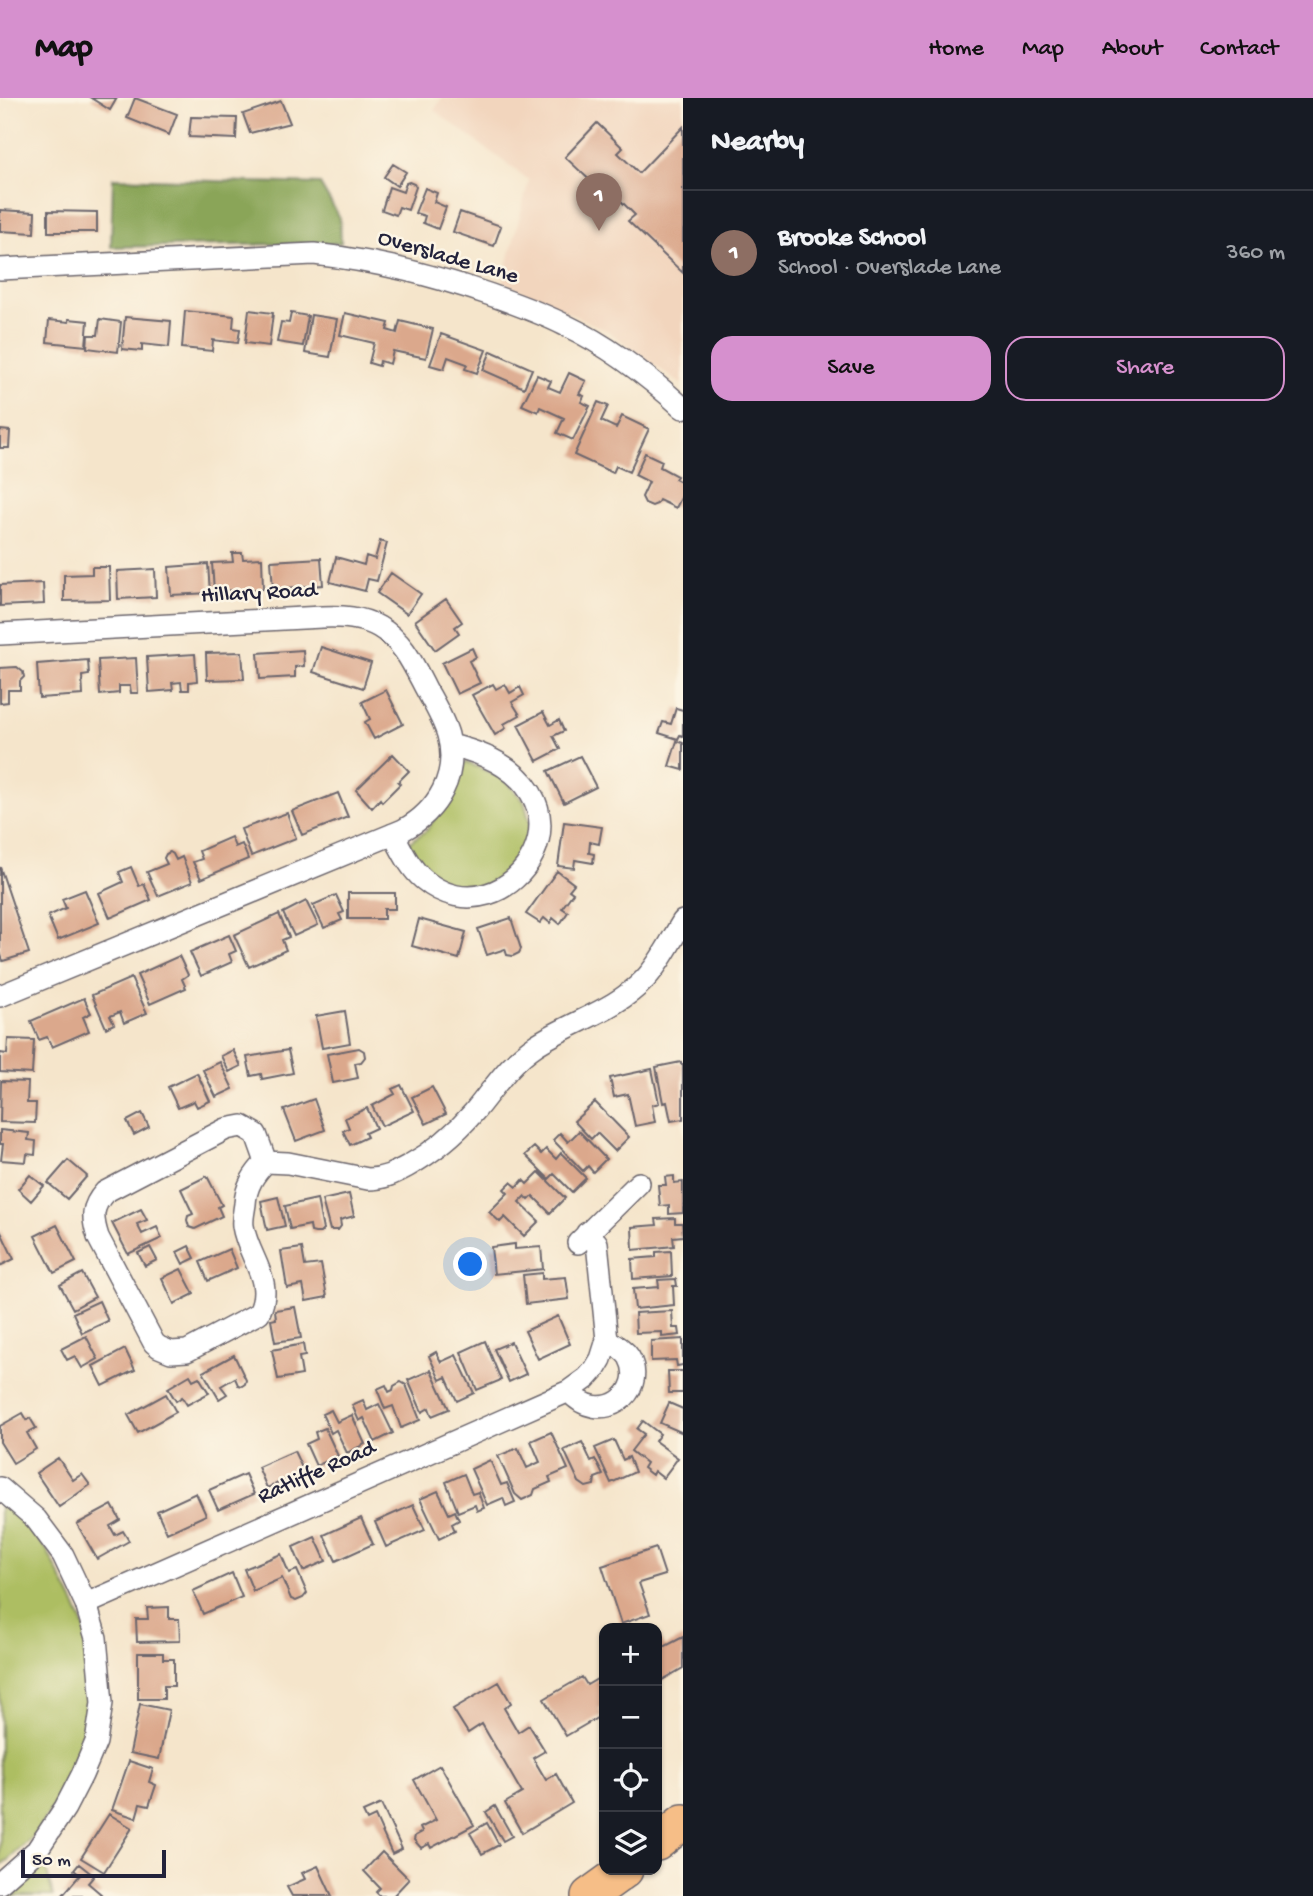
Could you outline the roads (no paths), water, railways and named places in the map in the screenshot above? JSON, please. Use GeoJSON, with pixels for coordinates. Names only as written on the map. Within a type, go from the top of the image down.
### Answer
{"type":"FeatureCollection","features":[{"type":"Feature","properties":{"kind":"highway"},"geometry":{"type":"LineString","coordinates":[[662,1839],[683,1822]]}},
{"type":"Feature","properties":{"kind":"highway"},"geometry":{"type":"LineString","coordinates":[[589,1896],[618,1875]]}},
{"type":"Feature","properties":{"kind":"street","name":"Overslade Lane"},"geometry":{"type":"LineString","coordinates":[[0,269],[314,254],[356,258],[454,282],[566,325],[609,350],[654,382],[683,408]]}},
{"type":"Feature","properties":{"kind":"street","name":"Hillary Road"},"geometry":{"type":"LineString","coordinates":[[0,634],[351,617],[379,626],[403,647],[445,727],[451,760],[449,776],[437,803],[416,823],[0,996]]}},
{"type":"Feature","properties":{"kind":"street"},"geometry":{"type":"LineString","coordinates":[[393,834],[413,869],[422,878],[432,886],[456,895],[482,895],[495,891],[518,877],[527,867],[537,846],[541,825],[539,810],[529,790],[522,781],[501,766],[467,749],[450,745]]}},
{"type":"Feature","properties":{"kind":"street"},"geometry":{"type":"LineString","coordinates":[[266,1162],[256,1134],[242,1126],[226,1129],[105,1192],[96,1202],[93,1221],[98,1237],[159,1347],[171,1352],[187,1352],[259,1313],[265,1294],[264,1280],[243,1225],[246,1194],[255,1173],[266,1162],[288,1163],[379,1179],[421,1159],[451,1135],[474,1112],[503,1073],[535,1046],[588,1018],[644,980],[661,958],[683,920]]}},
{"type":"Feature","properties":{"kind":"street"},"geometry":{"type":"LineString","coordinates":[[569,1391],[583,1404],[600,1408],[616,1404],[628,1391],[633,1374],[632,1365],[623,1350],[607,1340],[597,1242],[583,1238],[639,1183]]}},
{"type":"Feature","properties":{"kind":"street","name":"Ratliffe Road"},"geometry":{"type":"LineString","coordinates":[[86,1604],[569,1391],[595,1369],[607,1340]]}},
{"type":"Feature","properties":{"kind":"street"},"geometry":{"type":"LineString","coordinates":[[0,1488],[36,1519],[63,1555],[86,1604],[96,1638],[102,1703],[96,1742],[65,1808],[37,1850],[0,1883]]}},
{"type":"Feature","properties":{"kind":"place","name":"Brooke School"},"geometry":{"type":"Point","coordinates":[599,231]}}]}
